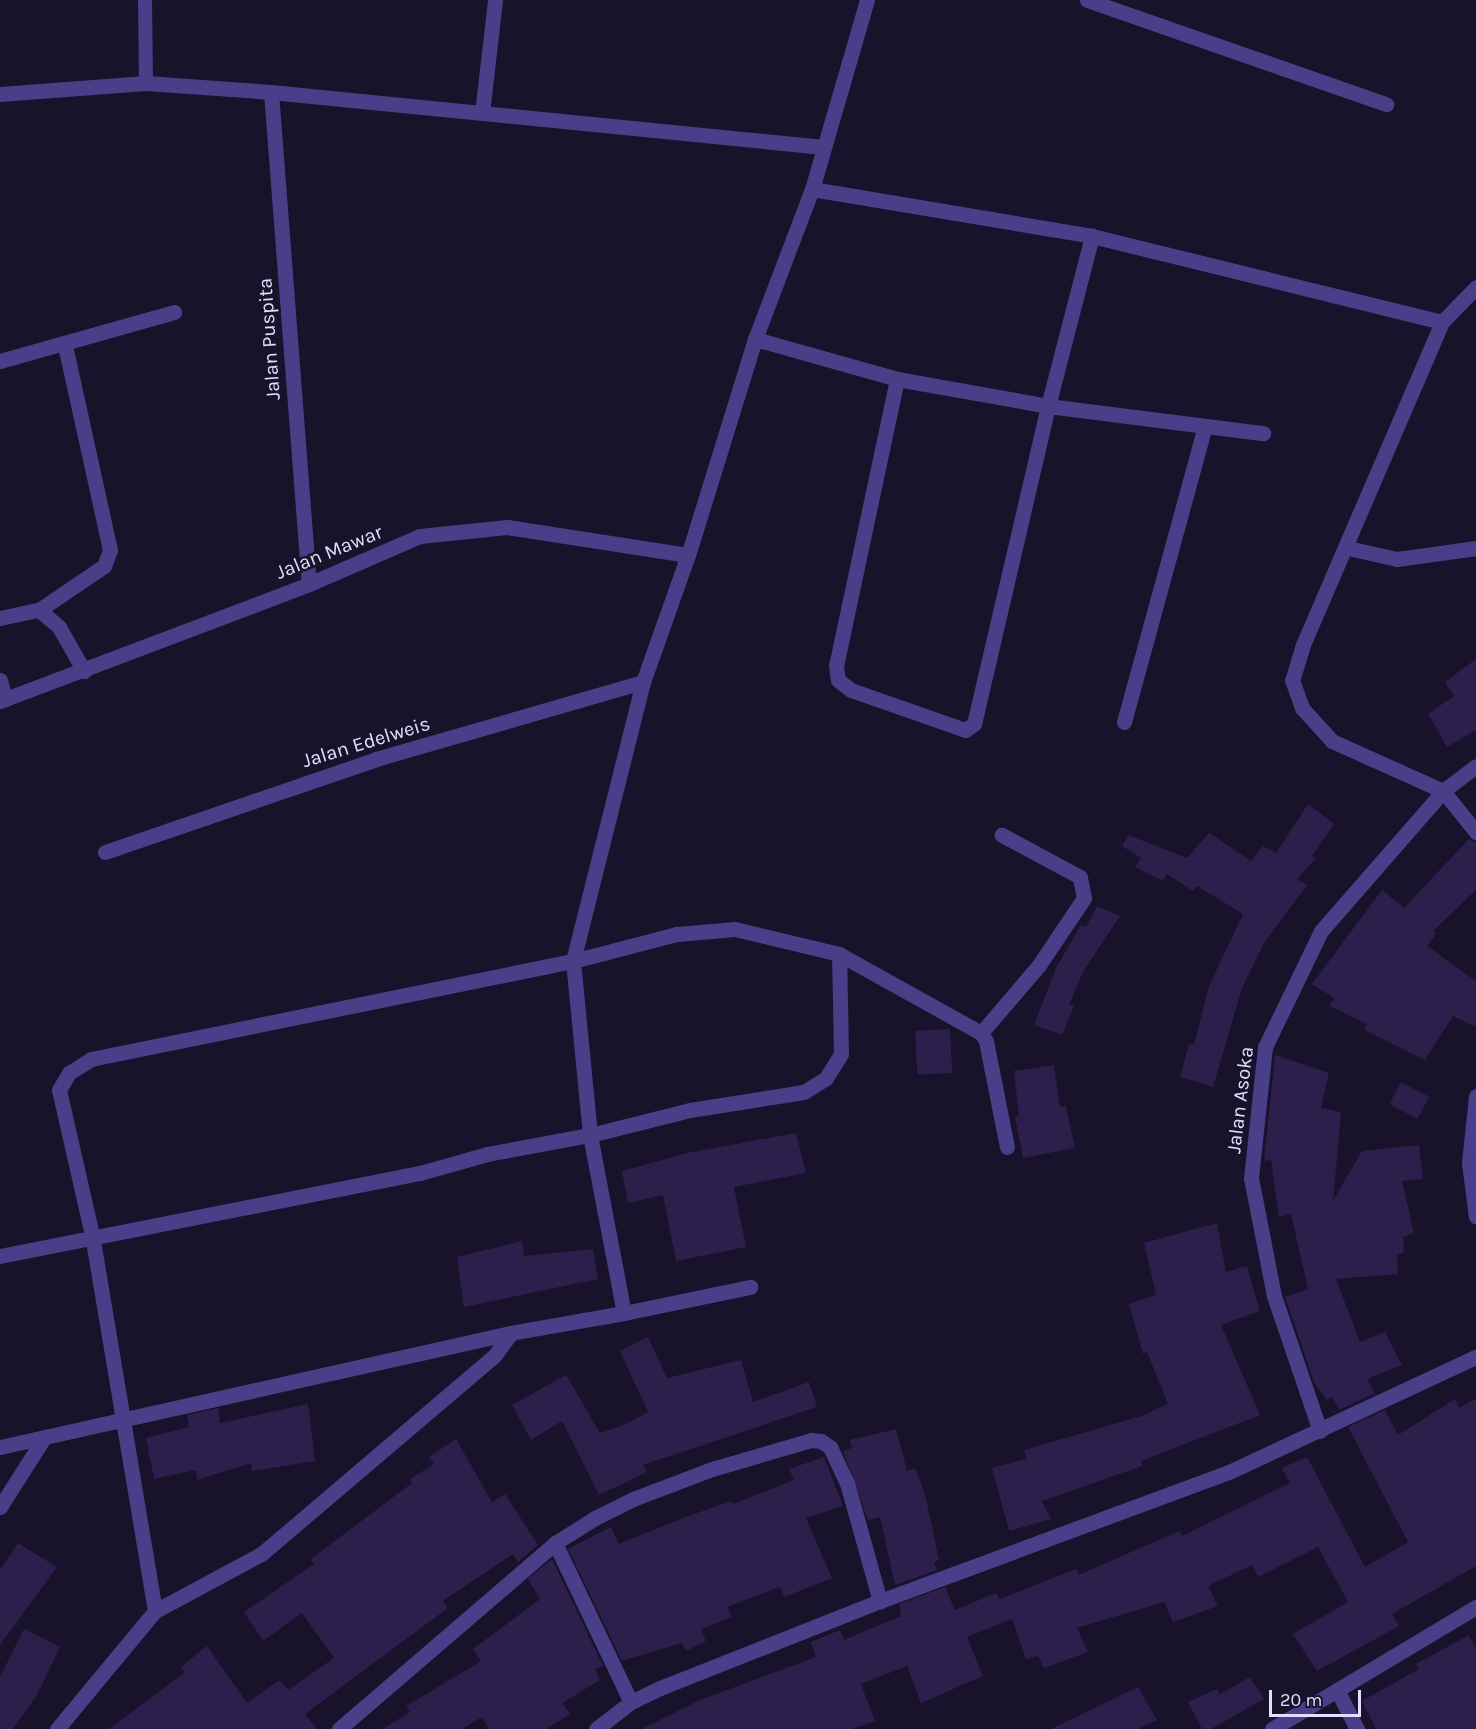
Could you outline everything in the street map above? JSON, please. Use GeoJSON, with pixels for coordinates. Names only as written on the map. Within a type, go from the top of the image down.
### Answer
{"type":"FeatureCollection","features":[{"type":"Feature","properties":{"kind":"street"},"geometry":{"type":"LineString","coordinates":[[482,113],[495,0]]}},
{"type":"Feature","properties":{"kind":"street"},"geometry":{"type":"LineString","coordinates":[[624,1313],[590,1135],[573,961],[643,682],[688,555],[755,339],[812,189],[867,0]]}},
{"type":"Feature","properties":{"kind":"street"},"geometry":{"type":"LineString","coordinates":[[1087,0],[1386,104]]}},
{"type":"Feature","properties":{"kind":"street"},"geometry":{"type":"LineString","coordinates":[[0,94],[146,83],[271,92],[823,147]]}},
{"type":"Feature","properties":{"kind":"street","name":"Jalan Puspita"},"geometry":{"type":"LineString","coordinates":[[271,92],[309,584]]}},
{"type":"Feature","properties":{"kind":"street"},"geometry":{"type":"LineString","coordinates":[[812,189],[1092,236],[1442,322]]}},
{"type":"Feature","properties":{"kind":"street"},"geometry":{"type":"LineString","coordinates":[[897,379],[836,666],[838,680],[851,690],[955,729],[965,730],[974,724],[1048,406],[1092,236]]}},
{"type":"Feature","properties":{"kind":"street"},"geometry":{"type":"LineString","coordinates":[[1476,287],[1442,322],[1348,548],[1303,645],[1292,680],[1302,708],[1332,741],[1443,791],[1476,832]]}},
{"type":"Feature","properties":{"kind":"street"},"geometry":{"type":"LineString","coordinates":[[0,361],[64,346],[174,312]]}},
{"type":"Feature","properties":{"kind":"street"},"geometry":{"type":"LineString","coordinates":[[755,339],[897,379],[1048,406],[1204,429],[1263,433]]}},
{"type":"Feature","properties":{"kind":"street"},"geometry":{"type":"LineString","coordinates":[[0,618],[39,610],[104,566],[110,550],[64,346]]}},
{"type":"Feature","properties":{"kind":"street"},"geometry":{"type":"LineString","coordinates":[[1124,722],[1204,429]]}},
{"type":"Feature","properties":{"kind":"street","name":"Jalan Mawar"},"geometry":{"type":"LineString","coordinates":[[3,700],[309,584],[420,536],[507,527],[688,555]]}},
{"type":"Feature","properties":{"kind":"street"},"geometry":{"type":"LineString","coordinates":[[1348,548],[1397,559],[1476,548]]}},
{"type":"Feature","properties":{"kind":"street"},"geometry":{"type":"LineString","coordinates":[[39,610],[59,627],[84,671]]}},
{"type":"Feature","properties":{"kind":"street"},"geometry":{"type":"LineString","coordinates":[[0,680],[3,700]]}},
{"type":"Feature","properties":{"kind":"street","name":"Jalan Edelweis"},"geometry":{"type":"LineString","coordinates":[[105,852],[365,763],[643,682]]}},
{"type":"Feature","properties":{"kind":"street","name":"Jalan Asoka"},"geometry":{"type":"LineString","coordinates":[[1320,1431],[1274,1296],[1251,1178],[1265,1047],[1321,931],[1443,791],[1476,766]]}},
{"type":"Feature","properties":{"kind":"street"},"geometry":{"type":"LineString","coordinates":[[981,1033],[1039,965],[1084,898],[1080,877],[1002,835]]}},
{"type":"Feature","properties":{"kind":"street"},"geometry":{"type":"LineString","coordinates":[[155,1611],[92,1235],[59,1090],[69,1074],[91,1059],[573,961],[678,934],[735,929],[840,954],[981,1033],[986,1041],[1007,1147]]}},
{"type":"Feature","properties":{"kind":"street"},"geometry":{"type":"LineString","coordinates":[[0,1256],[92,1235],[420,1173],[487,1154],[590,1135],[690,1110],[804,1092],[826,1078],[841,1054],[840,954]]}},
{"type":"Feature","properties":{"kind":"street"},"geometry":{"type":"LineString","coordinates":[[1476,1096],[1469,1163],[1476,1217]]}},
{"type":"Feature","properties":{"kind":"street"},"geometry":{"type":"LineString","coordinates":[[0,1447],[512,1334],[750,1287]]}},
{"type":"Feature","properties":{"kind":"street"},"geometry":{"type":"LineString","coordinates":[[57,1729],[155,1611],[261,1554],[494,1356],[512,1334]]}},
{"type":"Feature","properties":{"kind":"street"},"geometry":{"type":"LineString","coordinates":[[596,1729],[631,1702],[880,1600],[1231,1471],[1476,1357]]}},
{"type":"Feature","properties":{"kind":"street"},"geometry":{"type":"LineString","coordinates":[[0,1507],[44,1438]]}},
{"type":"Feature","properties":{"kind":"street"},"geometry":{"type":"LineString","coordinates":[[339,1729],[555,1543],[633,1499],[712,1469],[821,1441],[830,1447],[847,1483],[880,1600]]}},
{"type":"Feature","properties":{"kind":"street"},"geometry":{"type":"LineString","coordinates":[[555,1543],[631,1702]]}},
{"type":"Feature","properties":{"kind":"street"},"geometry":{"type":"LineString","coordinates":[[1272,1729],[1476,1607]]}},
{"type":"Feature","properties":{"kind":"street"},"geometry":{"type":"LineString","coordinates":[[1337,1690],[1358,1729]]}},
{"type":"Feature","properties":{"kind":"lane"},"geometry":{"type":"LineString","coordinates":[[145,0],[146,83]]}},
{"type":"Feature","properties":{"kind":"building"},"geometry":{"type":"Polygon","coordinates":[[[1476,659],[1476,730],[1447,747],[1428,714],[1454,696],[1445,682],[1476,659]]]}},
{"type":"Feature","properties":{"kind":"building"},"geometry":{"type":"Polygon","coordinates":[[[1308,804],[1334,824],[1312,856],[1315,859],[1297,879],[1307,885],[1264,943],[1242,988],[1213,1087],[1180,1077],[1189,1044],[1194,1045],[1209,986],[1243,914],[1197,886],[1193,891],[1167,874],[1163,881],[1135,867],[1141,858],[1122,846],[1128,835],[1187,858],[1209,833],[1251,861],[1263,846],[1276,853],[1308,804]]]}},
{"type":"Feature","properties":{"kind":"building"},"geometry":{"type":"Polygon","coordinates":[[[1469,839],[1476,842],[1476,890],[1433,931],[1436,934],[1427,946],[1476,981],[1476,1027],[1453,1016],[1425,1060],[1364,1030],[1367,1024],[1329,1006],[1334,998],[1312,984],[1382,890],[1404,908],[1469,839]]]}},
{"type":"Feature","properties":{"kind":"building"},"geometry":{"type":"Polygon","coordinates":[[[1097,906],[1120,916],[1083,972],[1069,1005],[1074,1006],[1062,1035],[1034,1025],[1056,968],[1081,925],[1086,927],[1097,906]]]}},
{"type":"Feature","properties":{"kind":"building"},"geometry":{"type":"Polygon","coordinates":[[[950,1029],[952,1073],[917,1075],[915,1031],[950,1029]]]}},
{"type":"Feature","properties":{"kind":"building"},"geometry":{"type":"Polygon","coordinates":[[[1275,1055],[1329,1073],[1321,1108],[1341,1112],[1333,1201],[1362,1151],[1419,1145],[1423,1179],[1402,1181],[1414,1233],[1403,1237],[1404,1252],[1397,1255],[1398,1274],[1336,1279],[1360,1342],[1385,1332],[1402,1365],[1367,1379],[1375,1393],[1339,1410],[1332,1397],[1327,1400],[1314,1382],[1285,1297],[1308,1289],[1291,1214],[1279,1217],[1271,1160],[1264,1161],[1275,1055]]]}},
{"type":"Feature","properties":{"kind":"building"},"geometry":{"type":"Polygon","coordinates":[[[1054,1065],[1060,1107],[1066,1106],[1075,1148],[1023,1158],[1015,1117],[1019,1116],[1014,1071],[1054,1065]]]}},
{"type":"Feature","properties":{"kind":"building"},"geometry":{"type":"Polygon","coordinates":[[[1401,1082],[1429,1097],[1418,1119],[1389,1104],[1401,1082]]]}},
{"type":"Feature","properties":{"kind":"building"},"geometry":{"type":"Polygon","coordinates":[[[796,1133],[806,1173],[734,1187],[746,1247],[676,1261],[663,1195],[628,1203],[622,1171],[687,1153],[796,1133]]]}},
{"type":"Feature","properties":{"kind":"building"},"geometry":{"type":"Polygon","coordinates":[[[1217,1223],[1226,1272],[1247,1266],[1260,1311],[1221,1325],[1260,1415],[1141,1461],[1142,1466],[1042,1501],[1051,1519],[1009,1531],[992,1468],[1027,1459],[1024,1450],[1141,1416],[1168,1404],[1147,1352],[1143,1354],[1129,1304],[1156,1295],[1144,1243],[1217,1223]]]}},
{"type":"Feature","properties":{"kind":"building"},"geometry":{"type":"Polygon","coordinates":[[[522,1241],[524,1256],[593,1249],[598,1279],[464,1307],[457,1257],[522,1241]]]}},
{"type":"Feature","properties":{"kind":"building"},"geometry":{"type":"Polygon","coordinates":[[[648,1337],[667,1378],[741,1360],[753,1402],[809,1382],[817,1407],[643,1465],[647,1472],[599,1495],[562,1421],[531,1440],[512,1405],[566,1375],[600,1433],[626,1424],[648,1412],[620,1351],[648,1337]]]}},
{"type":"Feature","properties":{"kind":"building"},"geometry":{"type":"Polygon","coordinates":[[[1455,1399],[1459,1408],[1476,1399],[1476,1566],[1392,1614],[1399,1626],[1317,1671],[1293,1634],[1348,1602],[1318,1547],[1258,1577],[1252,1565],[1208,1586],[1218,1606],[1173,1622],[1164,1602],[1077,1628],[1088,1652],[1044,1668],[1038,1656],[1026,1659],[1012,1619],[967,1637],[983,1676],[921,1703],[907,1666],[861,1684],[875,1721],[852,1729],[642,1729],[700,1700],[816,1657],[811,1642],[840,1630],[844,1640],[901,1616],[899,1604],[945,1587],[955,1610],[996,1593],[1000,1599],[1076,1569],[1079,1575],[1179,1531],[1182,1536],[1290,1483],[1282,1468],[1307,1457],[1365,1567],[1408,1542],[1348,1427],[1385,1410],[1398,1435],[1455,1399]]]}},
{"type":"Feature","properties":{"kind":"building"},"geometry":{"type":"Polygon","coordinates":[[[308,1404],[315,1461],[252,1471],[251,1463],[197,1480],[196,1470],[154,1479],[146,1438],[189,1427],[187,1415],[218,1408],[220,1423],[308,1404]]]}},
{"type":"Feature","properties":{"kind":"building"},"geometry":{"type":"Polygon","coordinates":[[[896,1429],[907,1471],[915,1468],[925,1494],[939,1560],[934,1562],[937,1570],[895,1585],[880,1517],[868,1520],[843,1451],[852,1448],[850,1440],[896,1429]]]}},
{"type":"Feature","properties":{"kind":"building"},"geometry":{"type":"Polygon","coordinates":[[[456,1439],[492,1502],[505,1494],[538,1545],[518,1562],[513,1554],[443,1601],[448,1608],[305,1714],[317,1729],[109,1729],[185,1672],[181,1667],[207,1646],[247,1703],[280,1680],[288,1690],[334,1658],[302,1613],[263,1641],[244,1612],[314,1564],[311,1559],[412,1483],[410,1479],[434,1464],[429,1457],[456,1439]]]}},
{"type":"Feature","properties":{"kind":"building"},"geometry":{"type":"Polygon","coordinates":[[[824,1457],[843,1506],[806,1518],[832,1578],[784,1597],[780,1587],[727,1607],[732,1617],[701,1629],[706,1641],[686,1651],[682,1643],[622,1661],[568,1549],[611,1527],[619,1544],[691,1515],[732,1501],[733,1504],[794,1480],[789,1469],[824,1457]]]}},
{"type":"Feature","properties":{"kind":"building"},"geometry":{"type":"Polygon","coordinates":[[[18,1543],[57,1567],[0,1645],[0,1570],[18,1543]]]}},
{"type":"Feature","properties":{"kind":"building"},"geometry":{"type":"Polygon","coordinates":[[[552,1559],[603,1666],[595,1669],[600,1680],[562,1703],[570,1714],[547,1729],[489,1729],[482,1717],[462,1729],[383,1729],[410,1712],[406,1706],[481,1661],[473,1649],[540,1599],[528,1579],[552,1559]]]}},
{"type":"Feature","properties":{"kind":"building"},"geometry":{"type":"Polygon","coordinates":[[[24,1629],[60,1647],[37,1695],[13,1729],[0,1729],[0,1677],[24,1629]]]}},
{"type":"Feature","properties":{"kind":"building"},"geometry":{"type":"Polygon","coordinates":[[[1469,1635],[1476,1648],[1476,1729],[1376,1729],[1362,1701],[1419,1669],[1416,1664],[1469,1635]]]}},
{"type":"Feature","properties":{"kind":"building"},"geometry":{"type":"Polygon","coordinates":[[[1250,1677],[1264,1699],[1211,1729],[1202,1729],[1188,1702],[1217,1689],[1220,1694],[1250,1677]]]}},
{"type":"Feature","properties":{"kind":"building"},"geometry":{"type":"Polygon","coordinates":[[[1138,1687],[1157,1720],[1138,1729],[1051,1729],[1138,1687]]]}}]}
